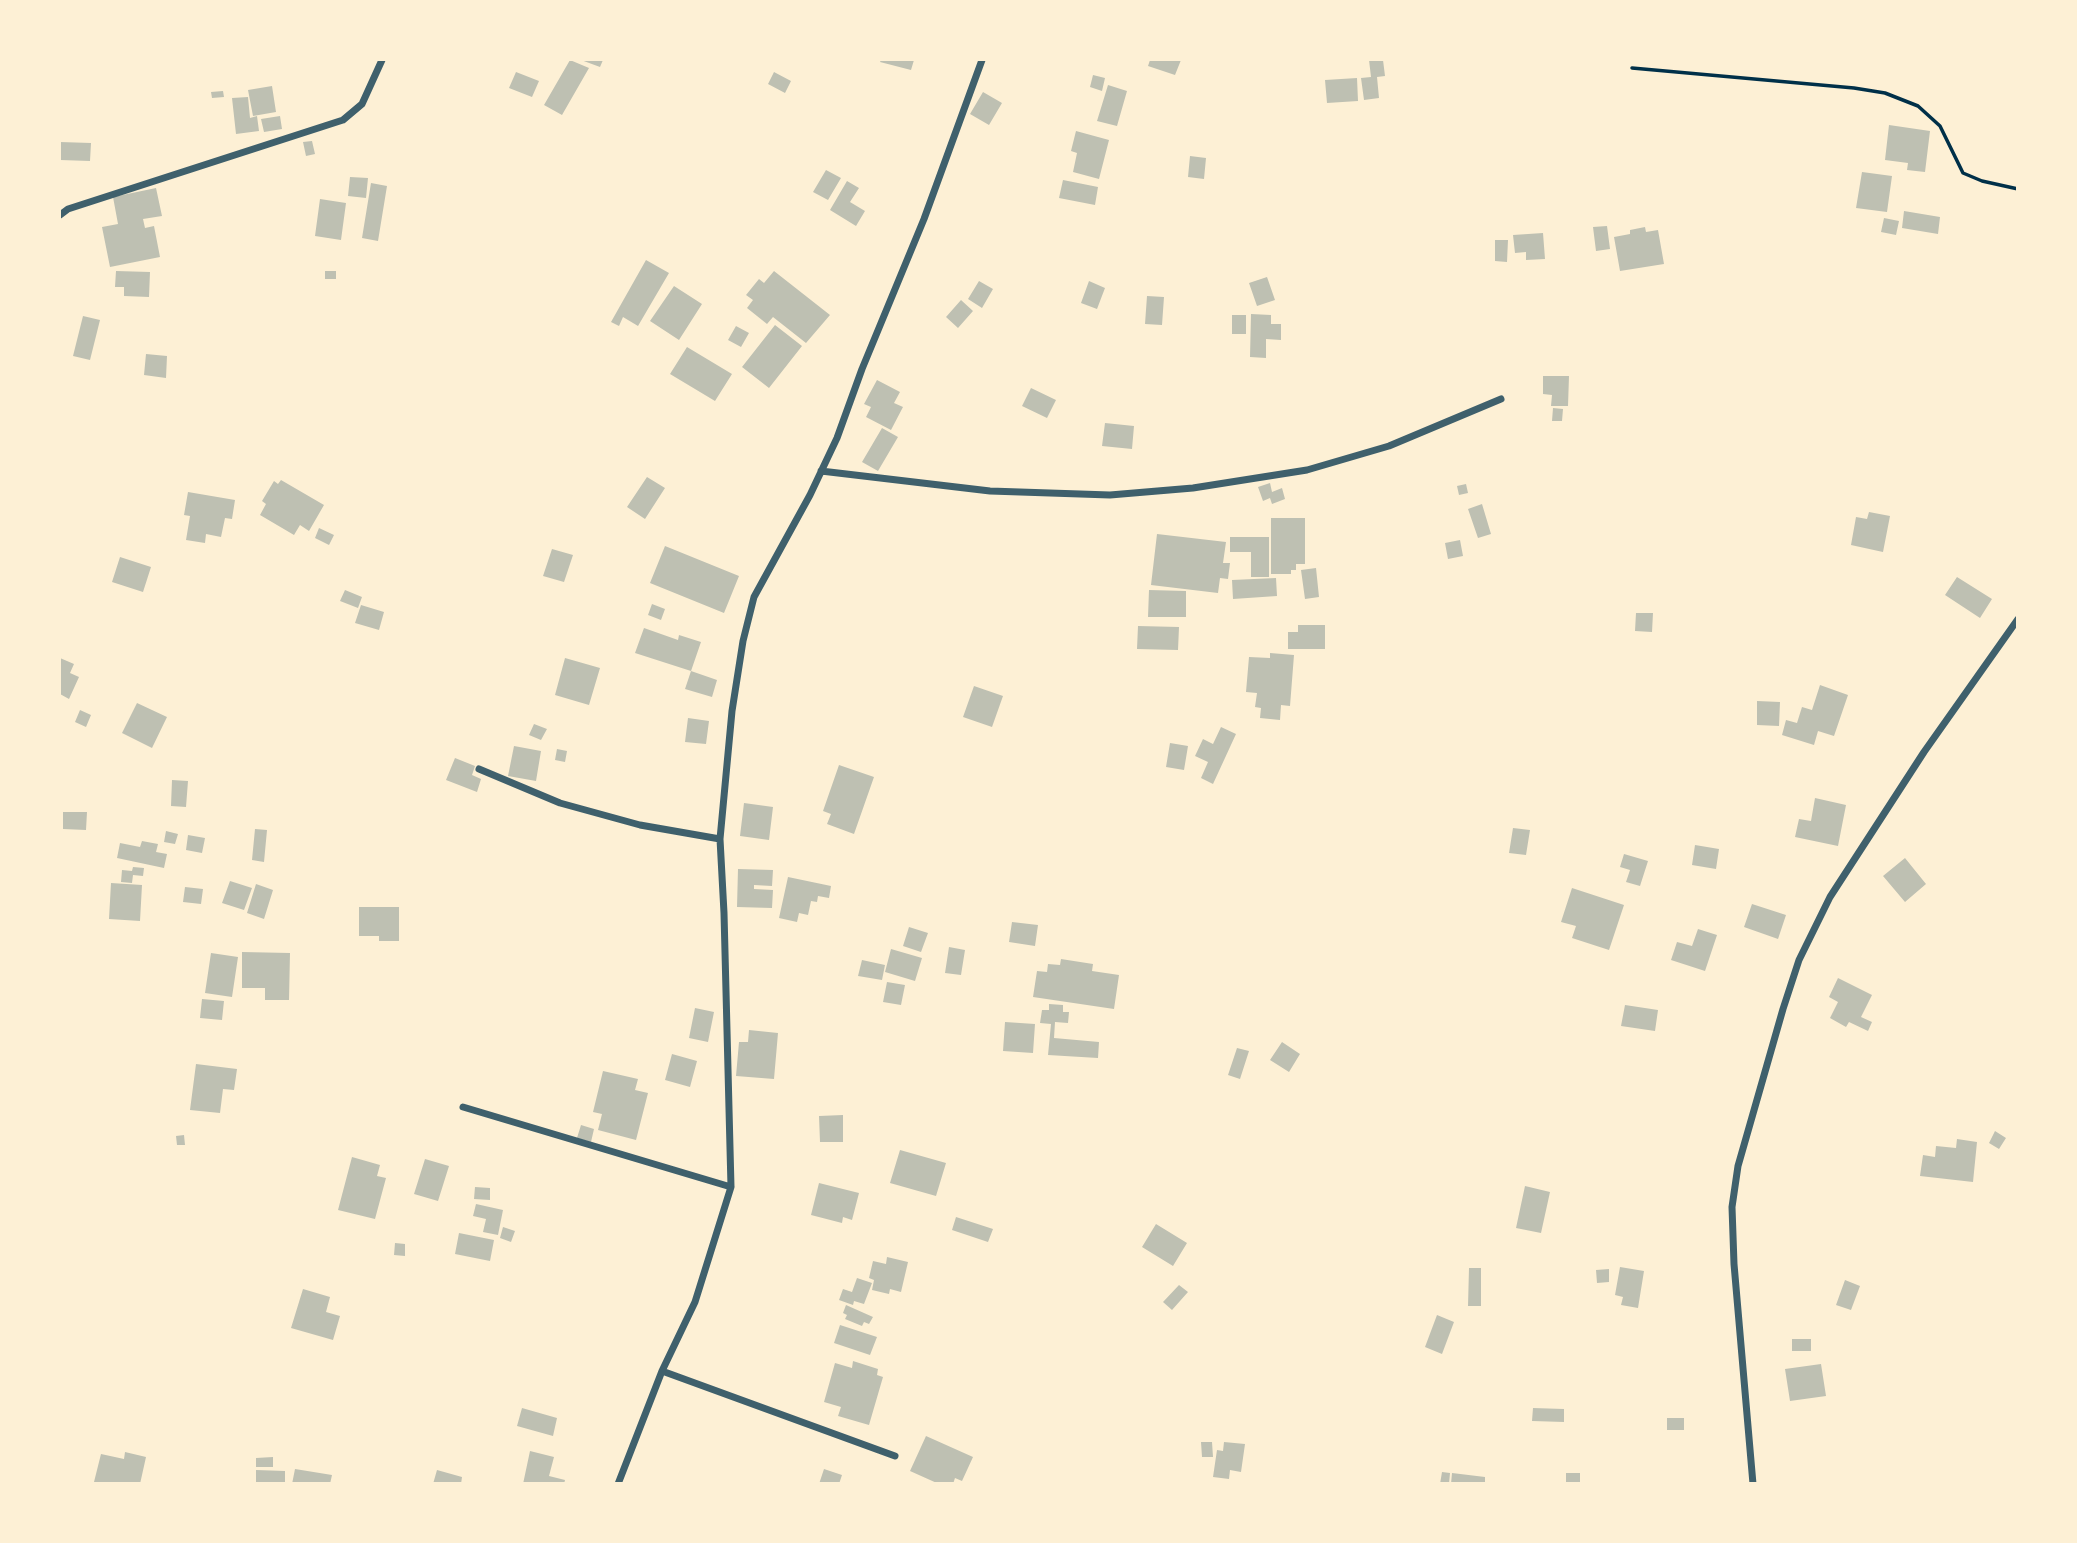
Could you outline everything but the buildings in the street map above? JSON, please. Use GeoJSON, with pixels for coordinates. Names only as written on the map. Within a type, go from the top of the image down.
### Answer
{"type":"FeatureCollection","features":[{"type":"Feature","properties":{"kind":"street"},"geometry":{"type":"LineString","coordinates":[[60,215],[68,209],[343,120],[362,104],[382,60]]}},
{"type":"Feature","properties":{"kind":"street"},"geometry":{"type":"LineString","coordinates":[[618,1483],[662,1371],[695,1302],[731,1187],[720,839],[732,711],[743,641],[754,597],[837,438],[862,369],[924,219],[982,60]]}},
{"type":"Feature","properties":{"kind":"street"},"geometry":{"type":"LineString","coordinates":[[821,471],[990,491],[1110,495],[1193,488],[1307,470],[1389,446],[1501,399]]}},
{"type":"Feature","properties":{"kind":"street"},"geometry":{"type":"LineString","coordinates":[[1753,1483],[1734,1264],[1732,1207],[1738,1166],[1783,1009],[1799,960],[1830,897],[1924,752],[2018,619]]}},
{"type":"Feature","properties":{"kind":"street"},"geometry":{"type":"LineString","coordinates":[[479,769],[560,803],[640,825],[720,839]]}},
{"type":"Feature","properties":{"kind":"street"},"geometry":{"type":"LineString","coordinates":[[463,1107],[731,1187]]}},
{"type":"Feature","properties":{"kind":"street"},"geometry":{"type":"LineString","coordinates":[[662,1371],[895,1456]]}},
{"type":"Feature","properties":{"kind":"path"},"geometry":{"type":"LineString","coordinates":[[1632,68],[1885,93],[1918,106],[1940,126],[1963,173],[1982,181],[2018,189]]}}]}
